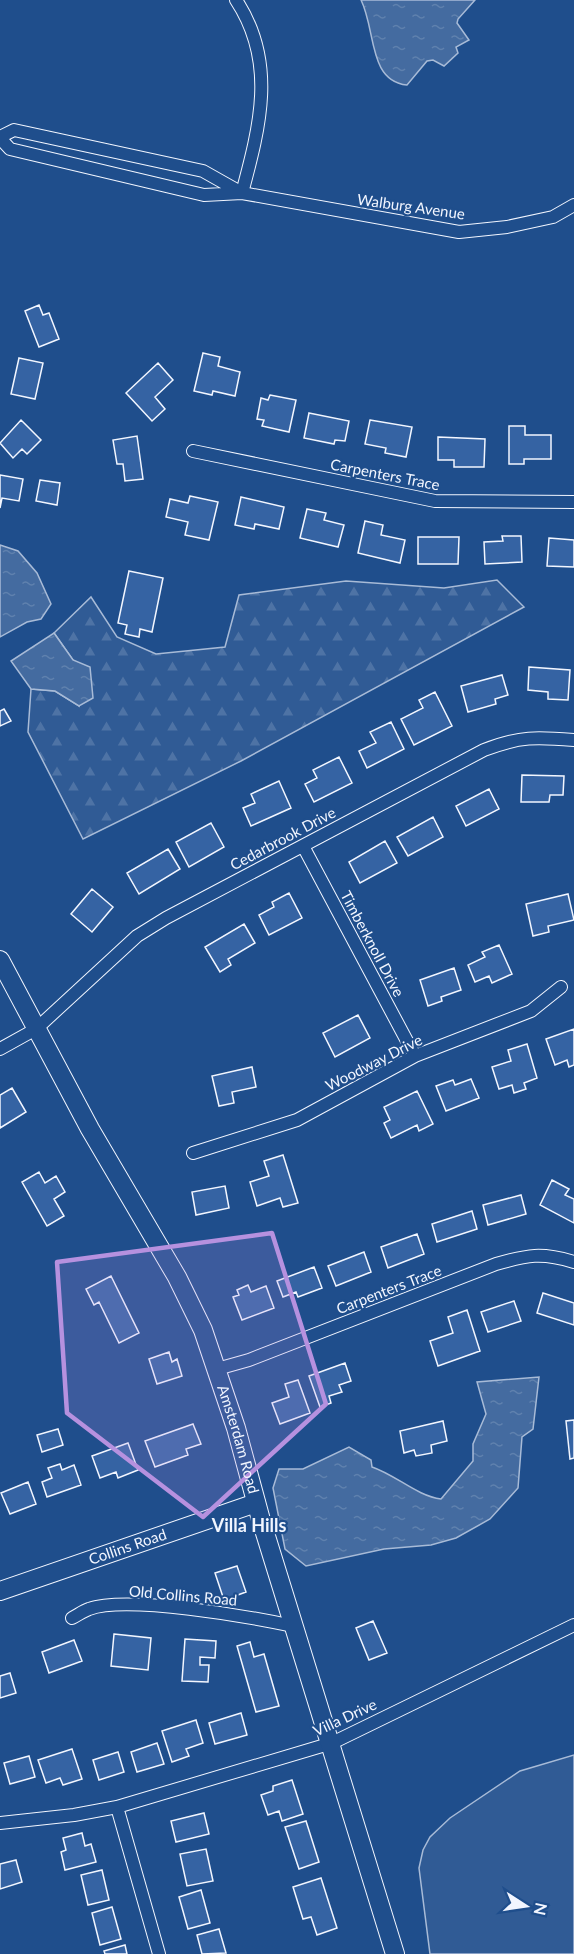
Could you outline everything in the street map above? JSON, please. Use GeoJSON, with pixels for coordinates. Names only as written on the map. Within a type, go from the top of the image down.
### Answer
{"type":"FeatureCollection","features":[{"type":"Feature","properties":{"kind":"main road","name":"Amsterdam Road"},"geometry":{"type":"LineString","coordinates":[[0,960],[90,1129],[177,1277],[203,1330],[236,1428],[256,1503],[332,1743],[395,1954]]}},
{"type":"Feature","properties":{"kind":"main road","name":"Collins Road"},"geometry":{"type":"LineString","coordinates":[[0,1591],[256,1503]]}},
{"type":"Feature","properties":{"kind":"street"},"geometry":{"type":"LineString","coordinates":[[236,0],[253,30],[261,58],[263,94],[260,126],[242,192]]}},
{"type":"Feature","properties":{"kind":"street","name":"Walburg Avenue"},"geometry":{"type":"LineString","coordinates":[[242,192],[203,171],[103,148],[14,130],[0,137],[10,149],[204,195],[242,192],[459,232],[507,227],[553,217],[574,205]]}},
{"type":"Feature","properties":{"kind":"street"},"geometry":{"type":"LineString","coordinates":[[99,170],[103,148]]}},
{"type":"Feature","properties":{"kind":"street","name":"Carpenters Trace"},"geometry":{"type":"LineString","coordinates":[[193,451],[435,501],[574,502]]}},
{"type":"Feature","properties":{"kind":"street","name":"Cedarbrook Drive"},"geometry":{"type":"LineString","coordinates":[[0,1049],[36,1029],[137,936],[303,846],[484,750],[512,739],[525,737],[574,740]]}},
{"type":"Feature","properties":{"kind":"street","name":"Timberknoll Drive"},"geometry":{"type":"LineString","coordinates":[[303,846],[415,1056]]}},
{"type":"Feature","properties":{"kind":"street","name":"Woodway Drive"},"geometry":{"type":"LineString","coordinates":[[193,1153],[297,1120],[415,1056],[531,1011],[561,987]]}},
{"type":"Feature","properties":{"kind":"street","name":"Carpenters Trace"},"geometry":{"type":"LineString","coordinates":[[217,1369],[259,1356],[495,1264],[531,1254],[546,1254],[574,1262]]}},
{"type":"Feature","properties":{"kind":"street","name":"Old Collins Road"},"geometry":{"type":"LineString","coordinates":[[72,1618],[89,1609],[135,1605],[193,1610],[294,1626]]}},
{"type":"Feature","properties":{"kind":"street","name":"Villa Drive"},"geometry":{"type":"LineString","coordinates":[[0,1823],[74,1815],[117,1807],[332,1743],[574,1625]]}},
{"type":"Feature","properties":{"kind":"street"},"geometry":{"type":"LineString","coordinates":[[117,1807],[159,1954]]}},
{"type":"Feature","properties":{"kind":"highlighted area"},"geometry":{"type":"Polygon","coordinates":[[[272,1233],[326,1404],[203,1517],[67,1413],[57,1262],[272,1233]]]}},
{"type":"Feature","properties":{"kind":"shaded area"},"geometry":{"type":"Polygon","coordinates":[[[574,1755],[574,1954],[430,1954],[419,1868],[423,1850],[430,1837],[450,1818],[520,1771],[574,1755]]]}},
{"type":"Feature","properties":{"kind":"green space"},"geometry":{"type":"Polygon","coordinates":[[[497,580],[524,607],[241,761],[83,839],[28,732],[31,689],[55,691],[79,706],[73,660],[54,633],[91,597],[117,637],[156,654],[225,647],[239,595],[346,581],[444,588],[497,580]]]}},
{"type":"Feature","properties":{"kind":"water"},"geometry":{"type":"Polygon","coordinates":[[[361,0],[475,0],[457,23],[469,40],[456,47],[458,53],[444,66],[433,60],[427,61],[407,85],[394,81],[385,74],[379,64],[361,0]]]}},
{"type":"Feature","properties":{"kind":"water"},"geometry":{"type":"Polygon","coordinates":[[[0,545],[18,551],[37,573],[51,604],[41,619],[27,622],[0,637],[0,545]]]}},
{"type":"Feature","properties":{"kind":"water"},"geometry":{"type":"Polygon","coordinates":[[[54,633],[73,660],[90,667],[93,698],[79,706],[55,691],[31,689],[11,661],[54,633]]]}},
{"type":"Feature","properties":{"kind":"water"},"geometry":{"type":"Polygon","coordinates":[[[539,1377],[533,1429],[522,1437],[518,1488],[490,1519],[456,1538],[431,1545],[384,1549],[306,1566],[285,1549],[273,1488],[279,1469],[303,1469],[349,1447],[371,1460],[372,1467],[423,1494],[441,1499],[473,1461],[473,1444],[486,1414],[477,1382],[539,1377]]]}},
{"type":"Feature","properties":{"kind":"building"},"geometry":{"type":"Polygon","coordinates":[[[39,305],[43,315],[49,313],[59,339],[39,347],[25,311],[39,305]]]}},
{"type":"Feature","properties":{"kind":"building"},"geometry":{"type":"Polygon","coordinates":[[[203,353],[220,357],[218,366],[240,372],[235,396],[213,391],[212,395],[194,391],[203,353]]]}},
{"type":"Feature","properties":{"kind":"building"},"geometry":{"type":"Polygon","coordinates":[[[19,358],[43,363],[35,399],[11,394],[19,358]]]}},
{"type":"Feature","properties":{"kind":"building"},"geometry":{"type":"Polygon","coordinates":[[[158,363],[173,380],[155,397],[165,409],[152,421],[126,393],[158,363]]]}},
{"type":"Feature","properties":{"kind":"building"},"geometry":{"type":"Polygon","coordinates":[[[270,395],[296,400],[289,432],[262,426],[264,420],[257,419],[261,398],[268,400],[270,395]]]}},
{"type":"Feature","properties":{"kind":"building"},"geometry":{"type":"Polygon","coordinates":[[[309,413],[349,421],[345,441],[335,440],[334,444],[304,438],[309,413]]]}},
{"type":"Feature","properties":{"kind":"building"},"geometry":{"type":"Polygon","coordinates":[[[21,420],[41,440],[27,454],[22,449],[13,458],[0,443],[21,420]]]}},
{"type":"Feature","properties":{"kind":"building"},"geometry":{"type":"Polygon","coordinates":[[[370,420],[412,427],[406,457],[385,453],[386,448],[365,444],[370,420]]]}},
{"type":"Feature","properties":{"kind":"building"},"geometry":{"type":"Polygon","coordinates":[[[509,426],[525,426],[525,435],[551,435],[551,459],[524,459],[524,464],[509,464],[509,426]]]}},
{"type":"Feature","properties":{"kind":"building"},"geometry":{"type":"Polygon","coordinates":[[[137,436],[143,479],[125,481],[123,464],[117,464],[113,440],[137,436]]]}},
{"type":"Feature","properties":{"kind":"building"},"geometry":{"type":"Polygon","coordinates":[[[438,437],[485,439],[484,467],[454,467],[454,460],[438,460],[438,437]]]}},
{"type":"Feature","properties":{"kind":"building"},"geometry":{"type":"Polygon","coordinates":[[[0,475],[23,479],[19,501],[2,498],[0,508],[0,475]]]}},
{"type":"Feature","properties":{"kind":"building"},"geometry":{"type":"Polygon","coordinates":[[[40,480],[60,483],[57,505],[36,501],[40,480]]]}},
{"type":"Feature","properties":{"kind":"building"},"geometry":{"type":"Polygon","coordinates":[[[190,496],[218,502],[209,540],[185,535],[188,522],[166,517],[170,499],[188,503],[190,496]]]}},
{"type":"Feature","properties":{"kind":"building"},"geometry":{"type":"Polygon","coordinates":[[[241,497],[284,507],[279,529],[255,524],[254,529],[235,525],[241,497]]]}},
{"type":"Feature","properties":{"kind":"building"},"geometry":{"type":"Polygon","coordinates":[[[307,509],[326,513],[324,520],[344,525],[338,547],[300,538],[307,509]]]}},
{"type":"Feature","properties":{"kind":"building"},"geometry":{"type":"Polygon","coordinates":[[[365,521],[383,525],[381,535],[405,540],[400,563],[358,553],[365,521]]]}},
{"type":"Feature","properties":{"kind":"building"},"geometry":{"type":"Polygon","coordinates":[[[502,536],[521,536],[522,562],[485,564],[484,542],[503,541],[502,536]]]}},
{"type":"Feature","properties":{"kind":"building"},"geometry":{"type":"Polygon","coordinates":[[[418,537],[459,537],[458,564],[418,564],[418,537]]]}},
{"type":"Feature","properties":{"kind":"building"},"geometry":{"type":"Polygon","coordinates":[[[549,538],[574,540],[574,567],[547,566],[549,538]]]}},
{"type":"Feature","properties":{"kind":"building"},"geometry":{"type":"Polygon","coordinates":[[[129,571],[163,578],[152,632],[140,629],[139,637],[125,634],[127,625],[118,623],[129,571]]]}},
{"type":"Feature","properties":{"kind":"building"},"geometry":{"type":"Polygon","coordinates":[[[529,667],[570,670],[568,700],[548,699],[548,692],[528,690],[529,667]]]}},
{"type":"Feature","properties":{"kind":"building"},"geometry":{"type":"Polygon","coordinates":[[[502,675],[508,695],[495,699],[496,704],[468,712],[461,686],[502,675]]]}},
{"type":"Feature","properties":{"kind":"building"},"geometry":{"type":"Polygon","coordinates":[[[435,692],[452,726],[414,745],[401,719],[423,708],[419,700],[435,692]]]}},
{"type":"Feature","properties":{"kind":"building"},"geometry":{"type":"Polygon","coordinates":[[[4,709],[11,721],[0,726],[0,711],[4,709]]]}},
{"type":"Feature","properties":{"kind":"building"},"geometry":{"type":"Polygon","coordinates":[[[391,722],[404,749],[367,768],[359,751],[376,743],[370,732],[391,722]]]}},
{"type":"Feature","properties":{"kind":"building"},"geometry":{"type":"Polygon","coordinates":[[[339,757],[352,783],[314,802],[305,784],[317,778],[313,770],[339,757]]]}},
{"type":"Feature","properties":{"kind":"building"},"geometry":{"type":"Polygon","coordinates":[[[522,775],[564,776],[563,795],[550,795],[549,802],[521,802],[522,775]]]}},
{"type":"Feature","properties":{"kind":"building"},"geometry":{"type":"Polygon","coordinates":[[[279,781],[291,808],[251,826],[243,808],[255,803],[251,794],[279,781]]]}},
{"type":"Feature","properties":{"kind":"building"},"geometry":{"type":"Polygon","coordinates":[[[489,789],[499,809],[466,826],[456,806],[489,789]]]}},
{"type":"Feature","properties":{"kind":"building"},"geometry":{"type":"Polygon","coordinates":[[[433,817],[443,837],[408,856],[397,837],[433,817]]]}},
{"type":"Feature","properties":{"kind":"building"},"geometry":{"type":"Polygon","coordinates":[[[211,823],[224,847],[189,867],[176,842],[211,823]]]}},
{"type":"Feature","properties":{"kind":"building"},"geometry":{"type":"Polygon","coordinates":[[[385,841],[397,863],[360,883],[349,862],[385,841]]]}},
{"type":"Feature","properties":{"kind":"building"},"geometry":{"type":"Polygon","coordinates":[[[168,849],[180,869],[139,894],[127,873],[168,849]]]}},
{"type":"Feature","properties":{"kind":"building"},"geometry":{"type":"Polygon","coordinates":[[[92,889],[113,907],[92,932],[71,914],[92,889]]]}},
{"type":"Feature","properties":{"kind":"building"},"geometry":{"type":"Polygon","coordinates":[[[289,893],[302,918],[269,935],[259,915],[274,907],[272,902],[289,893]]]}},
{"type":"Feature","properties":{"kind":"building"},"geometry":{"type":"Polygon","coordinates":[[[568,894],[574,920],[548,926],[549,932],[533,936],[526,904],[568,894]]]}},
{"type":"Feature","properties":{"kind":"building"},"geometry":{"type":"Polygon","coordinates":[[[244,924],[255,943],[228,959],[231,965],[220,972],[205,947],[244,924]]]}},
{"type":"Feature","properties":{"kind":"building"},"geometry":{"type":"Polygon","coordinates":[[[499,945],[512,974],[492,983],[489,976],[475,982],[468,965],[485,957],[482,952],[499,945]]]}},
{"type":"Feature","properties":{"kind":"building"},"geometry":{"type":"Polygon","coordinates":[[[454,968],[461,990],[441,997],[442,1001],[428,1006],[420,980],[454,968]]]}},
{"type":"Feature","properties":{"kind":"building"},"geometry":{"type":"Polygon","coordinates":[[[358,1015],[370,1038],[335,1057],[323,1033],[358,1015]]]}},
{"type":"Feature","properties":{"kind":"building"},"geometry":{"type":"Polygon","coordinates":[[[574,1029],[574,1065],[569,1067],[567,1060],[555,1065],[546,1039],[574,1029]]]}},
{"type":"Feature","properties":{"kind":"building"},"geometry":{"type":"Polygon","coordinates":[[[527,1044],[537,1078],[524,1083],[526,1089],[514,1093],[512,1085],[499,1089],[492,1067],[511,1061],[508,1050],[527,1044]]]}},
{"type":"Feature","properties":{"kind":"building"},"geometry":{"type":"Polygon","coordinates":[[[252,1067],[256,1087],[232,1092],[234,1103],[219,1106],[212,1076],[252,1067]]]}},
{"type":"Feature","properties":{"kind":"building"},"geometry":{"type":"Polygon","coordinates":[[[471,1079],[479,1098],[446,1111],[436,1086],[453,1080],[455,1085],[471,1079]]]}},
{"type":"Feature","properties":{"kind":"building"},"geometry":{"type":"Polygon","coordinates":[[[12,1088],[26,1112],[0,1128],[0,1095],[12,1088]]]}},
{"type":"Feature","properties":{"kind":"building"},"geometry":{"type":"Polygon","coordinates":[[[417,1091],[433,1124],[419,1131],[417,1125],[391,1138],[384,1123],[390,1120],[384,1107],[417,1091]]]}},
{"type":"Feature","properties":{"kind":"building"},"geometry":{"type":"Polygon","coordinates":[[[283,1155],[298,1203],[283,1207],[280,1198],[257,1206],[250,1182],[269,1176],[264,1161],[283,1155]]]}},
{"type":"Feature","properties":{"kind":"building"},"geometry":{"type":"Polygon","coordinates":[[[39,1172],[45,1183],[56,1176],[65,1192],[54,1199],[64,1216],[47,1226],[22,1182],[39,1172]]]}},
{"type":"Feature","properties":{"kind":"building"},"geometry":{"type":"Polygon","coordinates":[[[552,1180],[569,1189],[565,1195],[574,1199],[574,1223],[540,1205],[552,1180]]]}},
{"type":"Feature","properties":{"kind":"building"},"geometry":{"type":"Polygon","coordinates":[[[225,1186],[229,1208],[196,1215],[192,1192],[225,1186]]]}},
{"type":"Feature","properties":{"kind":"building"},"geometry":{"type":"Polygon","coordinates":[[[521,1195],[526,1214],[488,1225],[483,1205],[521,1195]]]}},
{"type":"Feature","properties":{"kind":"building"},"geometry":{"type":"Polygon","coordinates":[[[472,1211],[477,1229],[437,1242],[432,1224],[472,1211]]]}},
{"type":"Feature","properties":{"kind":"building"},"geometry":{"type":"Polygon","coordinates":[[[417,1234],[424,1254],[388,1268],[381,1247],[417,1234]]]}},
{"type":"Feature","properties":{"kind":"building"},"geometry":{"type":"Polygon","coordinates":[[[364,1252],[371,1272],[336,1286],[328,1266],[364,1252]]]}},
{"type":"Feature","properties":{"kind":"building"},"geometry":{"type":"Polygon","coordinates":[[[314,1267],[322,1288],[298,1297],[296,1292],[283,1297],[277,1281],[314,1267]]]}},
{"type":"Feature","properties":{"kind":"building"},"geometry":{"type":"Polygon","coordinates":[[[111,1276],[139,1333],[119,1343],[99,1302],[94,1305],[86,1289],[111,1276]]]}},
{"type":"Feature","properties":{"kind":"building"},"geometry":{"type":"Polygon","coordinates":[[[248,1285],[251,1292],[266,1286],[274,1308],[242,1320],[233,1297],[239,1295],[237,1290],[248,1285]]]}},
{"type":"Feature","properties":{"kind":"building"},"geometry":{"type":"Polygon","coordinates":[[[543,1293],[574,1303],[574,1325],[537,1313],[543,1293]]]}},
{"type":"Feature","properties":{"kind":"building"},"geometry":{"type":"Polygon","coordinates":[[[514,1301],[521,1321],[488,1332],[481,1312],[514,1301]]]}},
{"type":"Feature","properties":{"kind":"building"},"geometry":{"type":"Polygon","coordinates":[[[467,1310],[480,1351],[438,1366],[430,1341],[453,1333],[448,1317],[467,1310]]]}},
{"type":"Feature","properties":{"kind":"building"},"geometry":{"type":"Polygon","coordinates":[[[169,1352],[172,1362],[177,1359],[182,1376],[157,1384],[149,1359],[169,1352]]]}},
{"type":"Feature","properties":{"kind":"building"},"geometry":{"type":"Polygon","coordinates":[[[345,1363],[351,1381],[339,1385],[342,1392],[329,1396],[331,1403],[320,1407],[309,1376],[345,1363]]]}},
{"type":"Feature","properties":{"kind":"building"},"geometry":{"type":"Polygon","coordinates":[[[298,1380],[310,1413],[280,1424],[272,1403],[289,1397],[285,1384],[298,1380]]]}},
{"type":"Feature","properties":{"kind":"building"},"geometry":{"type":"Polygon","coordinates":[[[574,1420],[574,1458],[570,1459],[566,1421],[574,1420]]]}},
{"type":"Feature","properties":{"kind":"building"},"geometry":{"type":"Polygon","coordinates":[[[443,1421],[447,1441],[431,1445],[432,1453],[416,1456],[414,1450],[404,1453],[400,1431],[443,1421]]]}},
{"type":"Feature","properties":{"kind":"building"},"geometry":{"type":"Polygon","coordinates":[[[193,1424],[201,1444],[186,1449],[188,1455],[155,1467],[145,1441],[193,1424]]]}},
{"type":"Feature","properties":{"kind":"building"},"geometry":{"type":"Polygon","coordinates":[[[58,1429],[63,1445],[42,1452],[37,1435],[58,1429]]]}},
{"type":"Feature","properties":{"kind":"building"},"geometry":{"type":"Polygon","coordinates":[[[128,1443],[138,1470],[118,1478],[116,1472],[100,1478],[92,1456],[128,1443]]]}},
{"type":"Feature","properties":{"kind":"building"},"geometry":{"type":"Polygon","coordinates":[[[60,1464],[62,1470],[74,1465],[81,1485],[47,1497],[42,1482],[52,1478],[48,1468],[60,1464]]]}},
{"type":"Feature","properties":{"kind":"building"},"geometry":{"type":"Polygon","coordinates":[[[28,1482],[36,1504],[10,1514],[1,1493],[28,1482]]]}},
{"type":"Feature","properties":{"kind":"building"},"geometry":{"type":"Polygon","coordinates":[[[237,1566],[246,1592],[224,1600],[215,1573],[237,1566]]]}},
{"type":"Feature","properties":{"kind":"building"},"geometry":{"type":"Polygon","coordinates":[[[373,1621],[387,1653],[369,1660],[356,1628],[373,1621]]]}},
{"type":"Feature","properties":{"kind":"building"},"geometry":{"type":"Polygon","coordinates":[[[114,1634],[151,1638],[148,1670],[111,1666],[114,1634]]]}},
{"type":"Feature","properties":{"kind":"building"},"geometry":{"type":"Polygon","coordinates":[[[185,1639],[216,1641],[215,1658],[200,1657],[200,1665],[209,1665],[208,1682],[182,1681],[185,1639]]]}},
{"type":"Feature","properties":{"kind":"building"},"geometry":{"type":"Polygon","coordinates":[[[74,1640],[82,1661],[49,1673],[42,1652],[74,1640]]]}},
{"type":"Feature","properties":{"kind":"building"},"geometry":{"type":"Polygon","coordinates":[[[250,1642],[254,1657],[264,1654],[279,1706],[256,1712],[237,1646],[250,1642]]]}},
{"type":"Feature","properties":{"kind":"building"},"geometry":{"type":"Polygon","coordinates":[[[10,1673],[16,1693],[0,1698],[0,1676],[10,1673]]]}},
{"type":"Feature","properties":{"kind":"building"},"geometry":{"type":"Polygon","coordinates":[[[241,1713],[247,1735],[215,1744],[209,1723],[241,1713]]]}},
{"type":"Feature","properties":{"kind":"building"},"geometry":{"type":"Polygon","coordinates":[[[196,1720],[203,1743],[186,1749],[189,1756],[172,1762],[162,1731],[196,1720]]]}},
{"type":"Feature","properties":{"kind":"building"},"geometry":{"type":"Polygon","coordinates":[[[157,1743],[164,1764],[137,1772],[131,1752],[157,1743]]]}},
{"type":"Feature","properties":{"kind":"building"},"geometry":{"type":"Polygon","coordinates":[[[72,1749],[82,1779],[63,1785],[60,1778],[46,1783],[38,1760],[72,1749]]]}},
{"type":"Feature","properties":{"kind":"building"},"geometry":{"type":"Polygon","coordinates":[[[118,1752],[124,1772],[99,1780],[93,1760],[118,1752]]]}},
{"type":"Feature","properties":{"kind":"building"},"geometry":{"type":"Polygon","coordinates":[[[29,1756],[35,1777],[10,1784],[4,1763],[29,1756]]]}},
{"type":"Feature","properties":{"kind":"building"},"geometry":{"type":"Polygon","coordinates":[[[292,1780],[303,1814],[282,1821],[279,1811],[268,1815],[261,1795],[273,1791],[273,1786],[292,1780]]]}},
{"type":"Feature","properties":{"kind":"building"},"geometry":{"type":"Polygon","coordinates":[[[204,1813],[209,1834],[176,1842],[171,1821],[204,1813]]]}},
{"type":"Feature","properties":{"kind":"building"},"geometry":{"type":"Polygon","coordinates":[[[306,1821],[319,1862],[299,1869],[285,1827],[306,1821]]]}},
{"type":"Feature","properties":{"kind":"building"},"geometry":{"type":"Polygon","coordinates":[[[82,1833],[85,1846],[91,1844],[96,1862],[65,1870],[61,1852],[66,1850],[63,1838],[82,1833]]]}},
{"type":"Feature","properties":{"kind":"building"},"geometry":{"type":"Polygon","coordinates":[[[206,1849],[213,1881],[187,1886],[180,1854],[206,1849]]]}},
{"type":"Feature","properties":{"kind":"building"},"geometry":{"type":"Polygon","coordinates":[[[16,1860],[22,1882],[0,1889],[0,1864],[16,1860]]]}},
{"type":"Feature","properties":{"kind":"building"},"geometry":{"type":"Polygon","coordinates":[[[102,1870],[109,1900],[88,1905],[81,1875],[102,1870]]]}},
{"type":"Feature","properties":{"kind":"building"},"geometry":{"type":"Polygon","coordinates":[[[321,1878],[337,1928],[317,1935],[311,1917],[303,1919],[293,1887],[321,1878]]]}},
{"type":"Feature","properties":{"kind":"building"},"geometry":{"type":"Polygon","coordinates":[[[201,1890],[210,1923],[188,1929],[179,1897],[201,1890]]]}},
{"type":"Feature","properties":{"kind":"building"},"geometry":{"type":"Polygon","coordinates":[[[112,1907],[121,1939],[100,1945],[92,1913],[112,1907]]]}},
{"type":"Feature","properties":{"kind":"building"},"geometry":{"type":"Polygon","coordinates":[[[219,1929],[226,1953],[202,1954],[197,1935],[219,1929]]]}},
{"type":"Feature","properties":{"kind":"building"},"geometry":{"type":"Polygon","coordinates":[[[125,1945],[127,1954],[105,1954],[104,1951],[125,1945]]]}},
{"type":"Feature","properties":{"kind":"district","name":"Villa Hills"},"geometry":{"type":"Point","coordinates":[249,1526]}}]}
